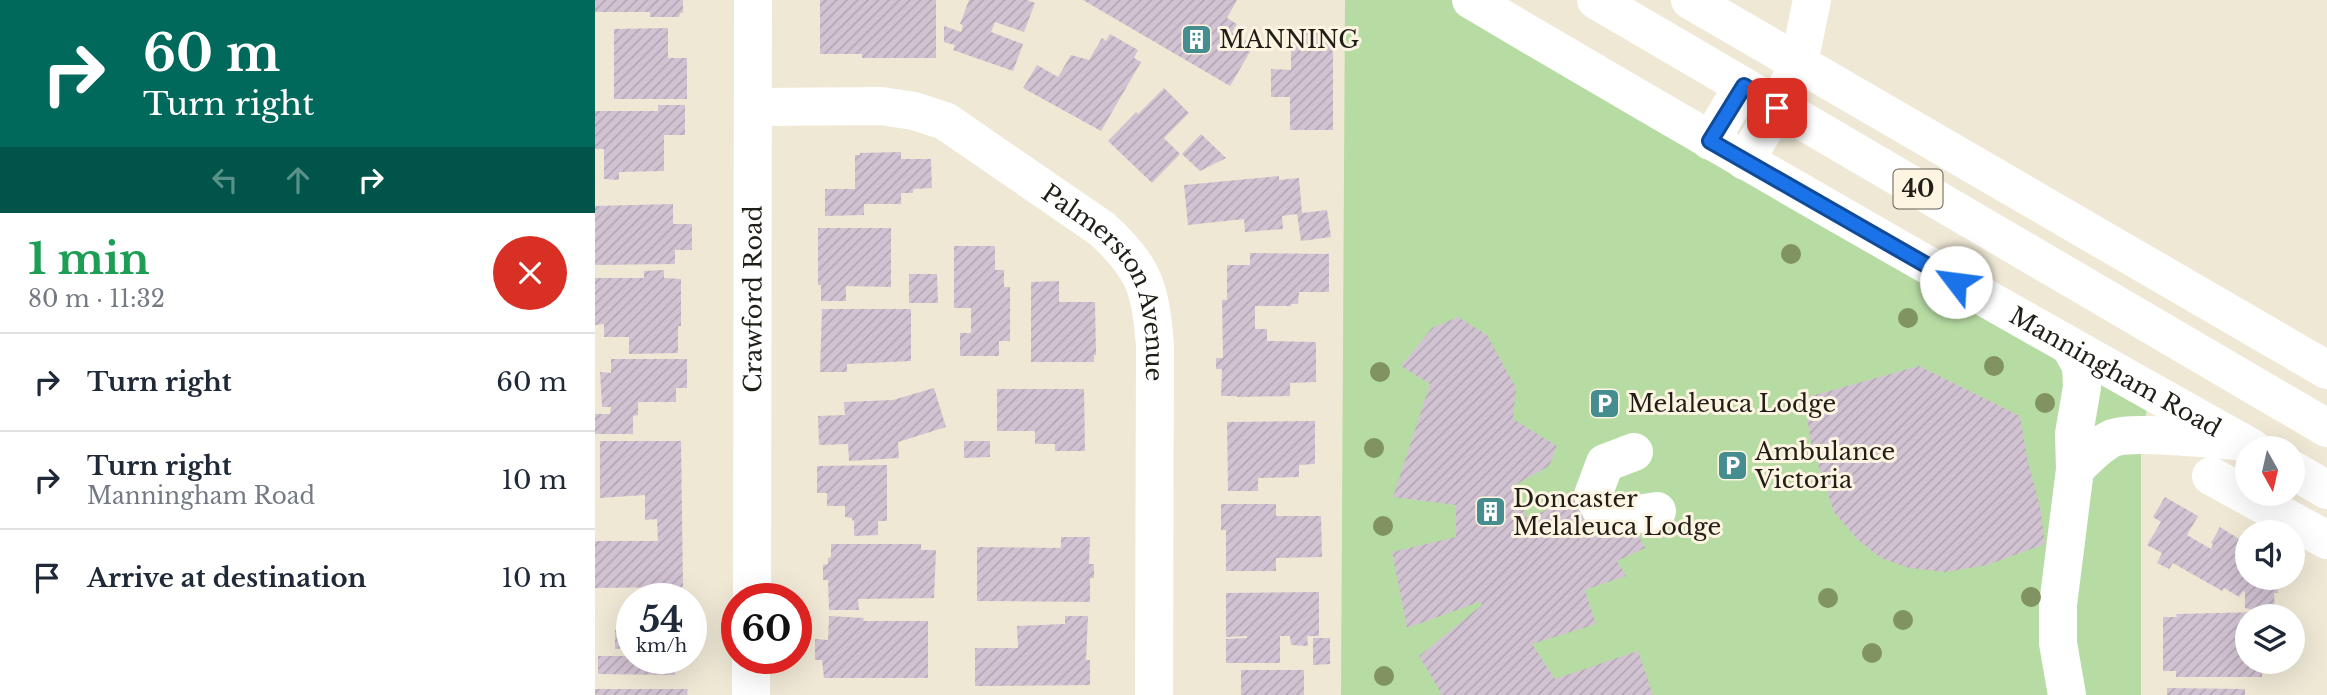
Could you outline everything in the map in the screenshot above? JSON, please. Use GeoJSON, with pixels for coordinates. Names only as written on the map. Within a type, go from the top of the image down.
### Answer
{"type":"FeatureCollection","features":[{"type":"Feature","properties":{"kind":"street","name":"Crawford Road"},"geometry":{"type":"LineString","coordinates":[[752,583],[753,0]]}},
{"type":"Feature","properties":{"kind":"street","name":"Manningham Road"},"geometry":{"type":"LineString","coordinates":[[1471,0],[1710,141],[2235,439]]}},
{"type":"Feature","properties":{"kind":"street","name":"40"},"geometry":{"type":"LineString","coordinates":[[1596,0],[2327,428]]}},
{"type":"Feature","properties":{"kind":"street"},"geometry":{"type":"LineString","coordinates":[[1690,0],[2327,370]]}},
{"type":"Feature","properties":{"kind":"street"},"geometry":{"type":"LineString","coordinates":[[1745,161],[1777,108],[1784,54],[1810,0]]}},
{"type":"Feature","properties":{"kind":"street"},"geometry":{"type":"LineString","coordinates":[[1710,141],[1744,86],[1784,54]]}},
{"type":"Feature","properties":{"kind":"street","name":"Palmerston Avenue"},"geometry":{"type":"LineString","coordinates":[[753,107],[881,106],[914,111],[945,121],[1102,229],[1125,250],[1142,275],[1152,309],[1155,345],[1154,695]]}},
{"type":"Feature","properties":{"kind":"street"},"geometry":{"type":"LineString","coordinates":[[2067,695],[2058,643],[2058,604],[2075,469],[2074,434],[2082,378],[2081,366],[2071,348]]}},
{"type":"Feature","properties":{"kind":"street"},"geometry":{"type":"LineString","coordinates":[[2075,469],[2115,437],[2144,436],[2235,444]]}},
{"type":"Feature","properties":{"kind":"street"},"geometry":{"type":"LineString","coordinates":[[1634,452],[1605,463],[1593,495],[1606,519],[1657,511]]}},
{"type":"Feature","properties":{"kind":"street","name":"Manningham Road"},"geometry":{"type":"LineString","coordinates":[[2211,476],[2327,540]]}},
{"type":"Feature","properties":{"kind":"street"},"geometry":{"type":"LineString","coordinates":[[2305,477],[2327,490]]}},
{"type":"Feature","properties":{"kind":"street"},"geometry":{"type":"LineString","coordinates":[[751,674],[751,695]]}},
{"type":"Feature","properties":{"kind":"green space"},"geometry":{"type":"Polygon","coordinates":[[[1345,0],[1473,0],[2151,391],[2141,438],[2141,695],[1341,695],[1345,0]]]}},
{"type":"Feature","properties":{"kind":"building"},"geometry":{"type":"Polygon","coordinates":[[[595,0],[683,0],[683,13],[680,13],[679,17],[650,17],[650,12],[595,12],[595,0]]]}},
{"type":"Feature","properties":{"kind":"building"},"geometry":{"type":"Polygon","coordinates":[[[820,0],[936,0],[936,58],[862,58],[862,54],[820,54],[820,0]]]}},
{"type":"Feature","properties":{"kind":"building"},"geometry":{"type":"Polygon","coordinates":[[[969,0],[1027,0],[1035,3],[1024,32],[995,22],[991,32],[1023,44],[1013,71],[953,50],[955,45],[944,42],[944,26],[961,32],[963,25],[960,24],[969,0]]]}},
{"type":"Feature","properties":{"kind":"building","name":"MANNING"},"geometry":{"type":"Polygon","coordinates":[[[1083,0],[1237,0],[1227,18],[1237,24],[1232,32],[1254,45],[1230,86],[1083,0]]]}},
{"type":"Feature","properties":{"kind":"building"},"geometry":{"type":"Polygon","coordinates":[[[668,28],[668,58],[687,58],[687,99],[614,99],[614,29],[668,28]]]}},
{"type":"Feature","properties":{"kind":"building"},"geometry":{"type":"Polygon","coordinates":[[[1333,31],[1333,130],[1290,130],[1290,97],[1271,97],[1271,69],[1291,70],[1291,32],[1333,31]]]}},
{"type":"Feature","properties":{"kind":"building"},"geometry":{"type":"Polygon","coordinates":[[[1110,34],[1138,50],[1134,58],[1141,62],[1101,131],[1023,88],[1037,65],[1058,77],[1071,55],[1089,60],[1102,38],[1106,41],[1110,34]]]}},
{"type":"Feature","properties":{"kind":"building"},"geometry":{"type":"Polygon","coordinates":[[[1164,88],[1189,113],[1164,138],[1180,154],[1152,183],[1108,141],[1164,88]]]}},
{"type":"Feature","properties":{"kind":"building"},"geometry":{"type":"Polygon","coordinates":[[[658,105],[685,105],[685,135],[664,135],[664,171],[619,172],[619,180],[604,179],[604,149],[595,149],[595,111],[658,111],[658,105]]]}},
{"type":"Feature","properties":{"kind":"building"},"geometry":{"type":"Polygon","coordinates":[[[1201,134],[1226,158],[1200,171],[1182,154],[1201,134]]]}},
{"type":"Feature","properties":{"kind":"building"},"geometry":{"type":"Polygon","coordinates":[[[901,152],[901,159],[931,159],[932,188],[901,193],[901,204],[864,204],[864,215],[825,216],[825,189],[855,189],[855,155],[901,152]]]}},
{"type":"Feature","properties":{"kind":"building"},"geometry":{"type":"Polygon","coordinates":[[[1279,176],[1279,180],[1299,178],[1302,213],[1327,210],[1331,237],[1301,241],[1297,214],[1282,216],[1283,229],[1245,232],[1244,219],[1188,225],[1184,185],[1279,176]]]}},
{"type":"Feature","properties":{"kind":"building"},"geometry":{"type":"Polygon","coordinates":[[[673,204],[673,224],[692,224],[692,250],[675,250],[675,264],[595,265],[595,206],[673,204]]]}},
{"type":"Feature","properties":{"kind":"building"},"geometry":{"type":"Polygon","coordinates":[[[818,228],[891,228],[891,287],[846,286],[846,301],[821,301],[821,285],[818,285],[818,228]]]}},
{"type":"Feature","properties":{"kind":"building"},"geometry":{"type":"Polygon","coordinates":[[[954,246],[995,246],[995,270],[1004,270],[1004,287],[1010,287],[1010,341],[999,341],[999,356],[960,356],[960,333],[971,333],[971,308],[954,308],[954,246]]]}},
{"type":"Feature","properties":{"kind":"building"},"geometry":{"type":"Polygon","coordinates":[[[1250,253],[1329,254],[1329,292],[1299,292],[1298,304],[1291,306],[1255,306],[1255,329],[1267,329],[1267,341],[1316,342],[1316,382],[1290,383],[1290,396],[1221,396],[1222,369],[1216,369],[1216,358],[1223,358],[1222,300],[1227,300],[1227,265],[1250,265],[1250,253]]]}},
{"type":"Feature","properties":{"kind":"building"},"geometry":{"type":"Polygon","coordinates":[[[664,270],[664,278],[681,279],[678,353],[629,354],[629,337],[604,337],[604,324],[595,325],[595,278],[644,278],[644,271],[664,270]]]}},
{"type":"Feature","properties":{"kind":"building"},"geometry":{"type":"Polygon","coordinates":[[[909,274],[937,274],[938,303],[909,303],[909,274]]]}},
{"type":"Feature","properties":{"kind":"building"},"geometry":{"type":"Polygon","coordinates":[[[1059,281],[1059,302],[1095,302],[1094,362],[1031,362],[1031,282],[1059,281]]]}},
{"type":"Feature","properties":{"kind":"building"},"geometry":{"type":"Polygon","coordinates":[[[822,309],[911,309],[911,361],[847,364],[847,372],[820,372],[822,309]]]}},
{"type":"Feature","properties":{"kind":"building","name":"Doncaster Melaleuca Lodge"},"geometry":{"type":"Polygon","coordinates":[[[1458,317],[1487,335],[1516,388],[1513,419],[1557,446],[1549,466],[1515,485],[1527,519],[1582,494],[1600,537],[1632,522],[1645,548],[1617,561],[1626,576],[1585,590],[1596,624],[1532,644],[1555,679],[1638,651],[1653,695],[1440,695],[1419,656],[1482,605],[1479,602],[1407,628],[1392,552],[1456,537],[1456,505],[1393,497],[1430,384],[1401,366],[1432,328],[1458,317]]]}},
{"type":"Feature","properties":{"kind":"building"},"geometry":{"type":"Polygon","coordinates":[[[611,359],[687,359],[687,388],[676,388],[676,402],[638,402],[638,415],[633,416],[633,434],[595,434],[595,414],[610,414],[611,407],[602,407],[600,372],[611,373],[611,359]]]}},
{"type":"Feature","properties":{"kind":"building"},"geometry":{"type":"Polygon","coordinates":[[[1919,366],[2020,416],[2040,507],[2045,544],[1987,565],[1946,572],[1909,568],[1881,558],[1858,540],[1834,512],[1811,443],[1804,398],[1919,366]]]}},
{"type":"Feature","properties":{"kind":"building"},"geometry":{"type":"Polygon","coordinates":[[[934,388],[946,427],[898,442],[899,458],[849,461],[848,444],[819,445],[818,416],[845,415],[844,402],[893,400],[934,388]]]}},
{"type":"Feature","properties":{"kind":"building"},"geometry":{"type":"Polygon","coordinates":[[[997,389],[1084,389],[1085,451],[1055,451],[1055,444],[1035,444],[1035,431],[997,431],[997,389]]]}},
{"type":"Feature","properties":{"kind":"building"},"geometry":{"type":"Polygon","coordinates":[[[1315,421],[1315,464],[1299,465],[1299,477],[1258,478],[1258,491],[1228,491],[1227,422],[1315,421]]]}},
{"type":"Feature","properties":{"kind":"building"},"geometry":{"type":"Polygon","coordinates":[[[600,441],[681,441],[683,583],[616,583],[616,588],[595,588],[595,541],[658,541],[657,519],[645,520],[645,495],[600,498],[600,441]]]}},
{"type":"Feature","properties":{"kind":"building"},"geometry":{"type":"Polygon","coordinates":[[[964,441],[990,441],[990,457],[964,458],[964,441]]]}},
{"type":"Feature","properties":{"kind":"building"},"geometry":{"type":"Polygon","coordinates":[[[887,465],[887,521],[878,521],[878,535],[854,536],[854,520],[845,517],[845,506],[827,506],[827,493],[817,493],[817,466],[887,465]]]}},
{"type":"Feature","properties":{"kind":"building"},"geometry":{"type":"Polygon","coordinates":[[[2165,497],[2198,516],[2187,535],[2211,549],[2211,543],[2220,527],[2235,536],[2235,590],[2278,590],[2278,593],[2274,593],[2274,604],[2245,604],[2243,591],[2239,597],[2224,588],[2222,591],[2173,563],[2169,569],[2157,563],[2162,553],[2147,545],[2161,522],[2153,517],[2165,497]]]}},
{"type":"Feature","properties":{"kind":"building"},"geometry":{"type":"Polygon","coordinates":[[[1221,504],[1276,504],[1276,516],[1321,516],[1322,557],[1276,558],[1276,571],[1226,571],[1226,530],[1221,530],[1221,504]]]}},
{"type":"Feature","properties":{"kind":"building"},"geometry":{"type":"Polygon","coordinates":[[[1061,537],[1090,537],[1089,564],[1094,564],[1094,578],[1090,578],[1090,602],[977,601],[977,547],[1061,548],[1061,537]]]}},
{"type":"Feature","properties":{"kind":"building"},"geometry":{"type":"Polygon","coordinates":[[[831,544],[921,544],[921,550],[936,550],[934,598],[858,599],[859,610],[829,610],[828,580],[823,580],[823,565],[828,564],[828,558],[831,557],[831,544]]]}},
{"type":"Feature","properties":{"kind":"building"},"geometry":{"type":"Polygon","coordinates":[[[1319,592],[1319,636],[1307,636],[1308,646],[1291,645],[1290,636],[1280,636],[1280,663],[1226,663],[1226,639],[1247,636],[1226,637],[1226,593],[1319,592]]]}},
{"type":"Feature","properties":{"kind":"building"},"geometry":{"type":"Polygon","coordinates":[[[2235,613],[2235,674],[2262,674],[2262,677],[2176,677],[2176,671],[2163,671],[2163,617],[2177,617],[2176,614],[2235,613]]]}},
{"type":"Feature","properties":{"kind":"building"},"geometry":{"type":"Polygon","coordinates":[[[829,616],[864,618],[863,621],[928,621],[928,678],[824,678],[822,660],[815,660],[815,639],[828,640],[829,616]]]}},
{"type":"Feature","properties":{"kind":"building"},"geometry":{"type":"Polygon","coordinates":[[[1065,616],[1088,616],[1086,660],[1090,660],[1090,685],[975,686],[975,648],[1018,648],[1017,626],[1065,624],[1065,616]]]}},
{"type":"Feature","properties":{"kind":"building"},"geometry":{"type":"Polygon","coordinates":[[[1313,638],[1330,638],[1330,664],[1313,665],[1313,638]]]}},
{"type":"Feature","properties":{"kind":"building"},"geometry":{"type":"Polygon","coordinates":[[[598,656],[616,656],[616,674],[675,675],[598,674],[598,656]]]}},
{"type":"Feature","properties":{"kind":"building"},"geometry":{"type":"Polygon","coordinates":[[[1241,670],[1304,670],[1304,695],[1241,695],[1241,670]]]}},
{"type":"Feature","properties":{"kind":"building"},"geometry":{"type":"Polygon","coordinates":[[[2167,688],[2245,689],[2245,695],[2167,695],[2167,688]]]}},
{"type":"Feature","properties":{"kind":"building"},"geometry":{"type":"Polygon","coordinates":[[[595,689],[688,689],[687,695],[595,695],[595,689]]]}},
{"type":"Feature","properties":{"kind":"place","name":"MANNING"},"geometry":{"type":"Point","coordinates":[1196,39]}},
{"type":"Feature","properties":{"kind":"place","name":"Melaleuca Lodge"},"geometry":{"type":"Point","coordinates":[1605,403]}},
{"type":"Feature","properties":{"kind":"place","name":"Ambulance Victoria"},"geometry":{"type":"Point","coordinates":[1732,465]}},
{"type":"Feature","properties":{"kind":"place","name":"Doncaster Melaleuca Lodge"},"geometry":{"type":"Point","coordinates":[1490,512]}},
{"type":"Feature","properties":{"kind":"route"},"geometry":{"type":"LineString","coordinates":[[1777,108],[1744,86],[1710,141],[1956,282]]}}]}
